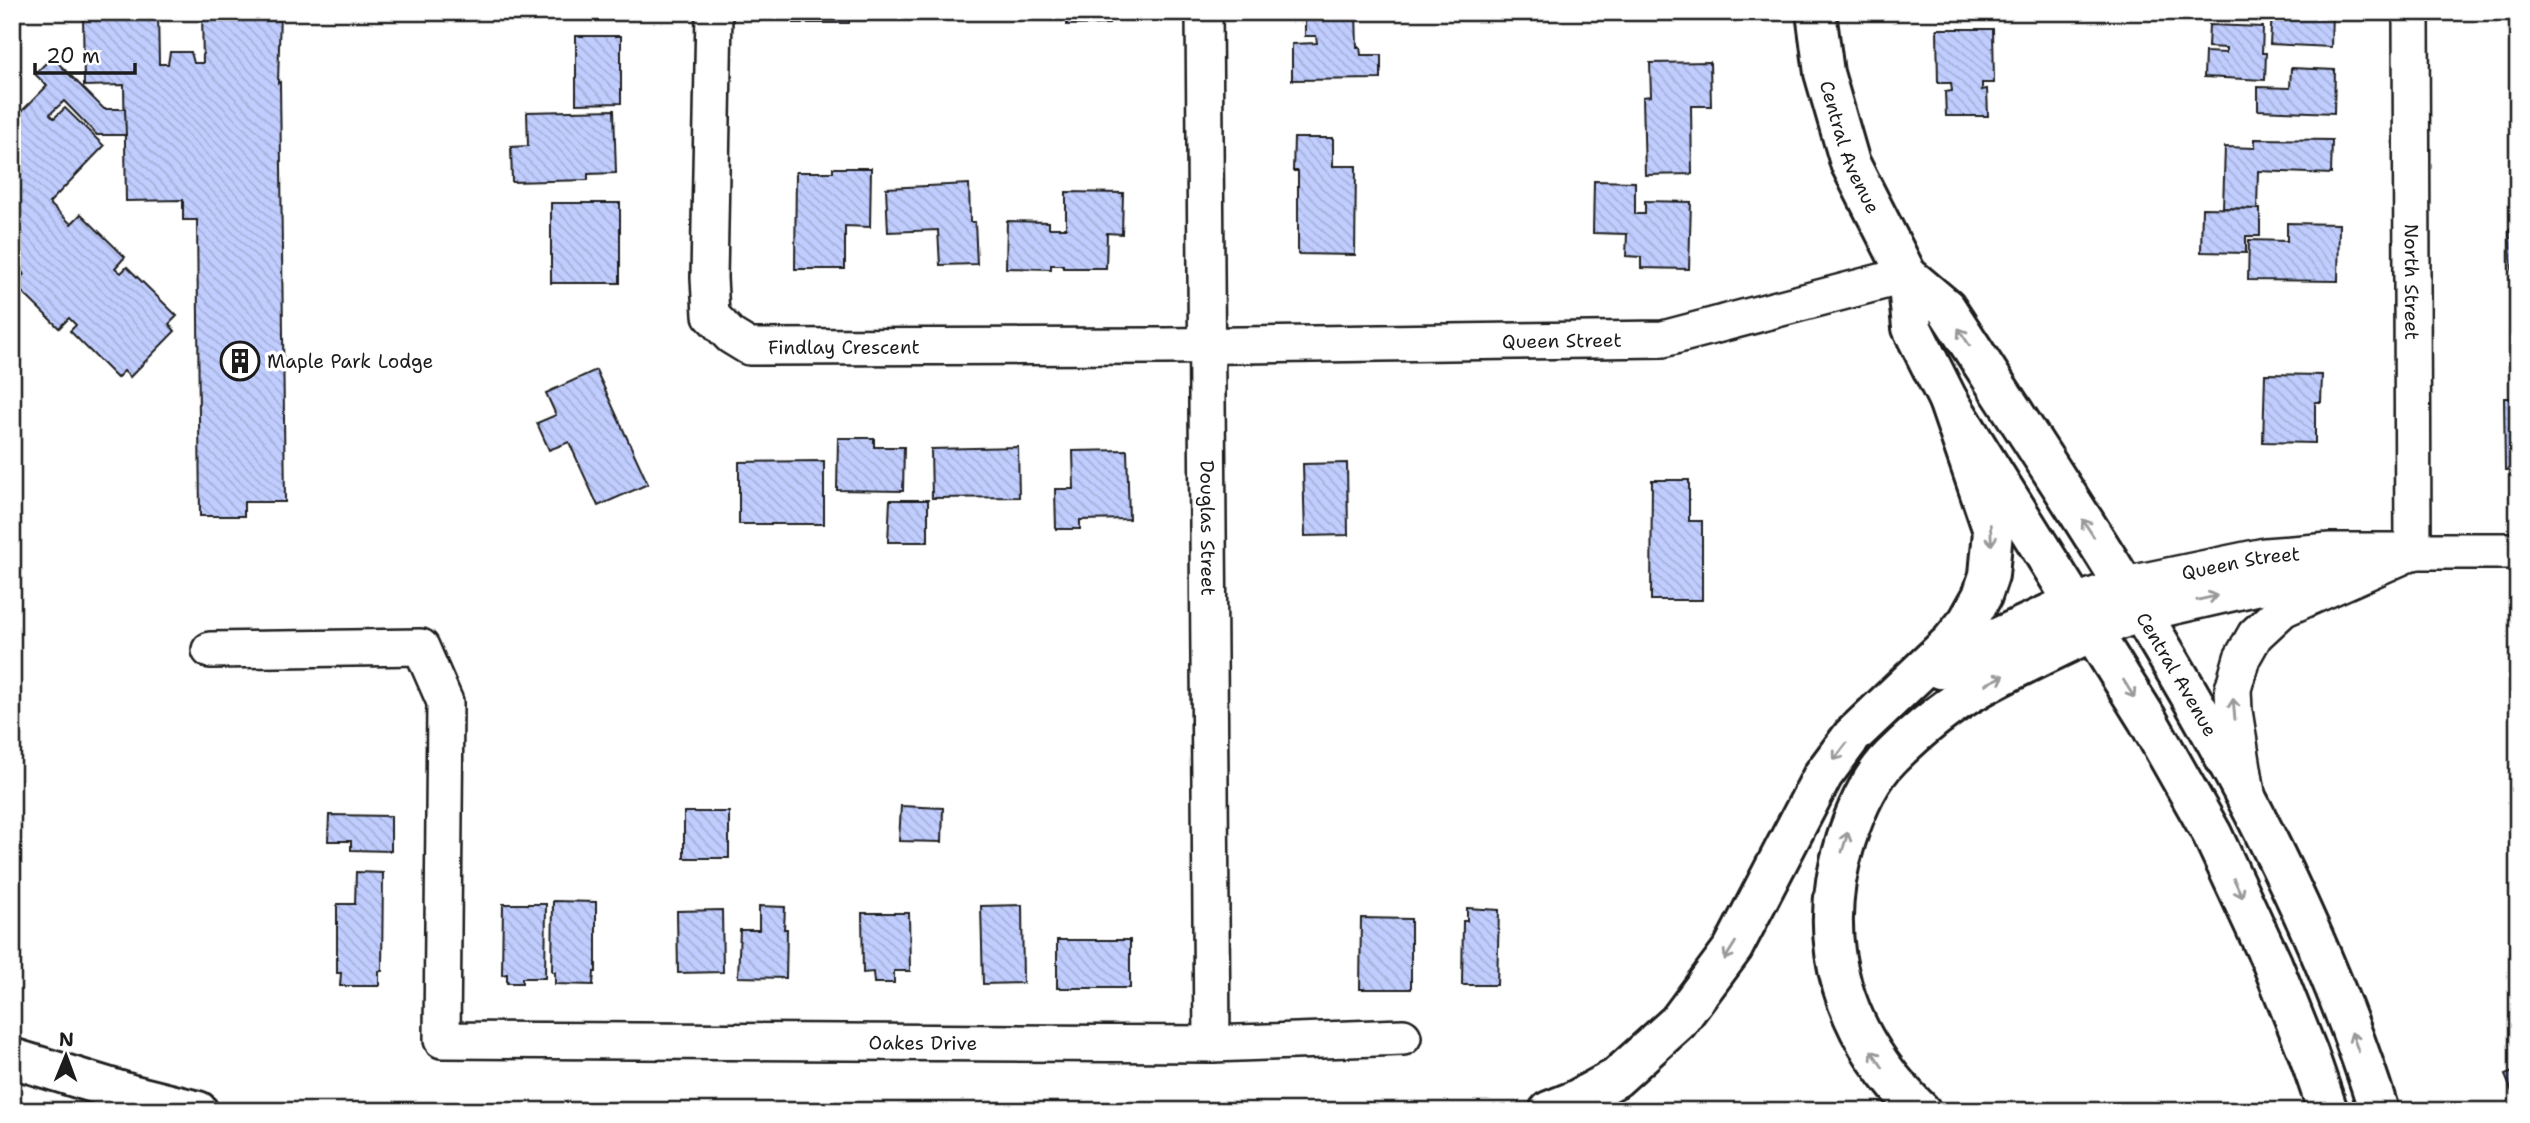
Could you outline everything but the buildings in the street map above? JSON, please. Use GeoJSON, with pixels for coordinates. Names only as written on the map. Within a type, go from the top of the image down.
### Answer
{"type":"FeatureCollection","features":[{"type":"Feature","properties":{"kind":"main road","name":"Central Avenue"},"geometry":{"type":"LineString","coordinates":[[1816,12],[1824,73],[1850,163],[1907,275],[1912,328],[1948,400],[2192,796],[2234,878],[2272,963],[2326,1105]]}},
{"type":"Feature","properties":{"kind":"main road","name":"Central Avenue"},"geometry":{"type":"LineString","coordinates":[[1907,275],[1946,308],[2133,599],[2249,801],[2318,948],[2378,1109]]}},
{"type":"Feature","properties":{"kind":"main road"},"geometry":{"type":"LineString","coordinates":[[1549,1111],[1616,1078],[1678,1023],[1732,948],[1823,775],[1852,736],[1932,662],[1968,621],[1982,596],[1989,575],[1993,531],[1948,400]]}},
{"type":"Feature","properties":{"kind":"main road"},"geometry":{"type":"LineString","coordinates":[[1887,703],[1977,647],[2083,617]]}},
{"type":"Feature","properties":{"kind":"main road"},"geometry":{"type":"LineString","coordinates":[[1921,1111],[1901,1092],[1878,1063],[1858,1031],[1841,985],[1833,919],[1835,882],[1853,818],[1889,759],[1943,711],[2083,617]]}},
{"type":"Feature","properties":{"kind":"main road"},"geometry":{"type":"LineString","coordinates":[[12,1058],[130,1094],[198,1111]]}},
{"type":"Feature","properties":{"kind":"street","name":"Findlay Crescent"},"geometry":{"type":"LineString","coordinates":[[714,12],[709,278],[711,315],[731,336],[749,347],[794,348],[1206,345]]}},
{"type":"Feature","properties":{"kind":"street","name":"Douglas Street"},"geometry":{"type":"LineString","coordinates":[[1204,12],[1212,1044]]}},
{"type":"Feature","properties":{"kind":"street","name":"North Street"},"geometry":{"type":"LineString","coordinates":[[2411,12],[2413,552]]}},
{"type":"Feature","properties":{"kind":"street","name":"Queen Street"},"geometry":{"type":"LineString","coordinates":[[1206,345],[1663,340],[1907,275]]}},
{"type":"Feature","properties":{"kind":"street","name":"Queen Street"},"geometry":{"type":"LineString","coordinates":[[2083,617],[2133,599],[2413,552],[2518,551]]}},
{"type":"Feature","properties":{"kind":"street"},"geometry":{"type":"LineString","coordinates":[[2249,801],[2233,689],[2242,658],[2256,635],[2283,609],[2413,552]]}},
{"type":"Feature","properties":{"kind":"street","name":"Oakes Drive"},"geometry":{"type":"LineString","coordinates":[[209,650],[421,647],[445,702],[442,1041],[1212,1044],[1403,1037]]}},
{"type":"Feature","properties":{"kind":"place","name":"Maple Park Lodge"},"geometry":{"type":"Point","coordinates":[240,361]}}]}
